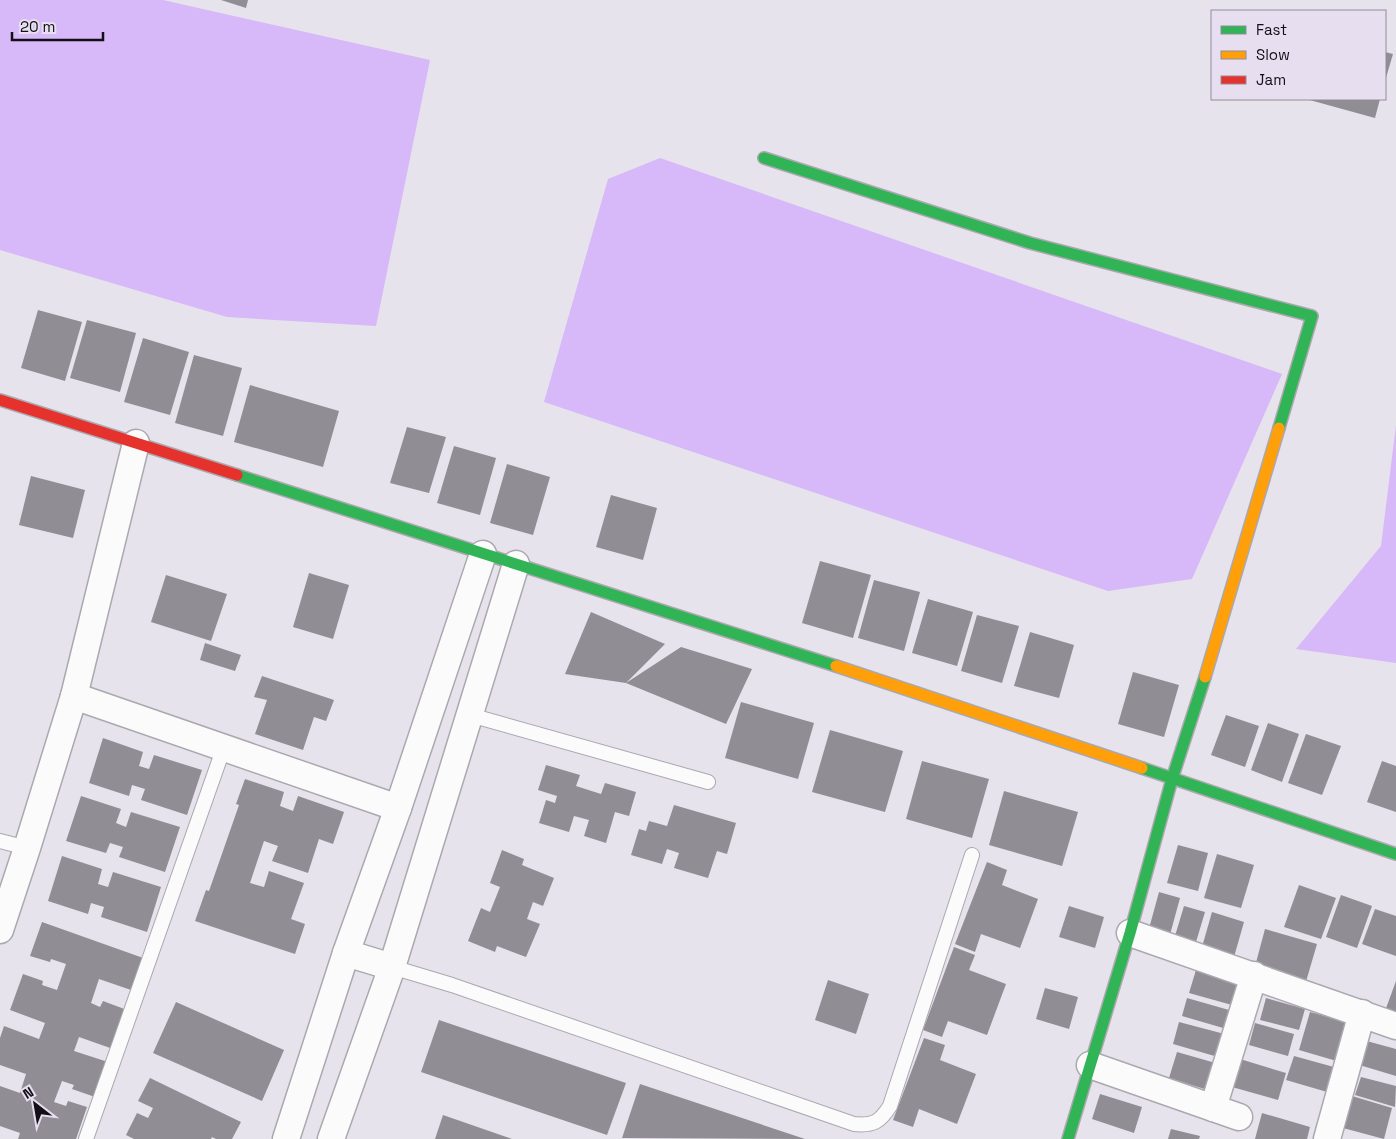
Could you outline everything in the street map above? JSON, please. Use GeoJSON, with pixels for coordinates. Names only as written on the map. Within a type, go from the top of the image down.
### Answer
{"type":"FeatureCollection","features":[{"type":"Feature","properties":{"kind":"street"},"geometry":{"type":"LineString","coordinates":[[764,158],[1030,243],[1312,316],[1211,658],[1172,779],[1130,933],[1068,1139]]}},
{"type":"Feature","properties":{"kind":"street"},"geometry":{"type":"LineString","coordinates":[[0,400],[892,684],[1396,854]]}},
{"type":"Feature","properties":{"kind":"street"},"geometry":{"type":"LineString","coordinates":[[0,930],[74,696],[136,442]]}},
{"type":"Feature","properties":{"kind":"street"},"geometry":{"type":"LineString","coordinates":[[286,1139],[346,953],[398,808],[483,554]]}},
{"type":"Feature","properties":{"kind":"street"},"geometry":{"type":"LineString","coordinates":[[331,1139],[392,966],[516,564]]}},
{"type":"Feature","properties":{"kind":"street"},"geometry":{"type":"LineString","coordinates":[[74,696],[398,808]]}},
{"type":"Feature","properties":{"kind":"street"},"geometry":{"type":"LineString","coordinates":[[1130,933],[1396,1026]]}},
{"type":"Feature","properties":{"kind":"street"},"geometry":{"type":"LineString","coordinates":[[346,953],[392,966]]}},
{"type":"Feature","properties":{"kind":"street"},"geometry":{"type":"LineString","coordinates":[[1213,1108],[1254,975]]}},
{"type":"Feature","properties":{"kind":"street"},"geometry":{"type":"LineString","coordinates":[[1326,1139],[1362,1013]]}},
{"type":"Feature","properties":{"kind":"street"},"geometry":{"type":"LineString","coordinates":[[1090,1065],[1240,1117]]}},
{"type":"Feature","properties":{"kind":"lane"},"geometry":{"type":"LineString","coordinates":[[470,714],[708,782]]}},
{"type":"Feature","properties":{"kind":"lane"},"geometry":{"type":"LineString","coordinates":[[86,1139],[224,748]]}},
{"type":"Feature","properties":{"kind":"lane"},"geometry":{"type":"LineString","coordinates":[[0,841],[27,848]]}},
{"type":"Feature","properties":{"kind":"lane"},"geometry":{"type":"LineString","coordinates":[[392,966],[845,1121],[866,1125],[875,1123],[884,1116],[890,1106],[972,855]]}},
{"type":"Feature","properties":{"kind":"shaded area"},"geometry":{"type":"Polygon","coordinates":[[[0,0],[163,0],[430,60],[376,326],[227,317],[0,250],[0,0]]]}},
{"type":"Feature","properties":{"kind":"shaded area"},"geometry":{"type":"Polygon","coordinates":[[[660,158],[1282,374],[1192,579],[1108,591],[544,402],[608,179],[660,158]]]}},
{"type":"Feature","properties":{"kind":"shaded area"},"geometry":{"type":"Polygon","coordinates":[[[1396,425],[1396,663],[1296,649],[1381,546],[1396,425]]]}},
{"type":"Feature","properties":{"kind":"building"},"geometry":{"type":"Polygon","coordinates":[[[221,0],[248,0],[246,8],[221,0]]]}},
{"type":"Feature","properties":{"kind":"building"},"geometry":{"type":"Polygon","coordinates":[[[1386,52],[1393,54],[1386,78],[1386,52]]]}},
{"type":"Feature","properties":{"kind":"building"},"geometry":{"type":"Polygon","coordinates":[[[1310,100],[1380,100],[1375,118],[1310,100]]]}},
{"type":"Feature","properties":{"kind":"building"},"geometry":{"type":"Polygon","coordinates":[[[38,310],[82,322],[65,381],[21,368],[38,310]]]}},
{"type":"Feature","properties":{"kind":"building"},"geometry":{"type":"Polygon","coordinates":[[[87,320],[136,333],[120,392],[70,378],[87,320]]]}},
{"type":"Feature","properties":{"kind":"building"},"geometry":{"type":"Polygon","coordinates":[[[143,338],[189,352],[170,415],[124,402],[143,338]]]}},
{"type":"Feature","properties":{"kind":"building"},"geometry":{"type":"Polygon","coordinates":[[[194,355],[242,368],[223,436],[175,423],[194,355]]]}},
{"type":"Feature","properties":{"kind":"building"},"geometry":{"type":"Polygon","coordinates":[[[250,385],[339,411],[323,467],[234,442],[250,385]]]}},
{"type":"Feature","properties":{"kind":"building"},"geometry":{"type":"Polygon","coordinates":[[[407,427],[446,437],[429,493],[390,483],[407,427]]]}},
{"type":"Feature","properties":{"kind":"building"},"geometry":{"type":"Polygon","coordinates":[[[454,446],[496,458],[480,515],[437,503],[454,446]]]}},
{"type":"Feature","properties":{"kind":"building"},"geometry":{"type":"Polygon","coordinates":[[[507,464],[550,477],[533,535],[490,523],[507,464]]]}},
{"type":"Feature","properties":{"kind":"building"},"geometry":{"type":"Polygon","coordinates":[[[31,476],[85,490],[73,538],[19,525],[31,476]]]}},
{"type":"Feature","properties":{"kind":"building"},"geometry":{"type":"Polygon","coordinates":[[[611,495],[657,508],[643,560],[596,547],[611,495]]]}},
{"type":"Feature","properties":{"kind":"building"},"geometry":{"type":"Polygon","coordinates":[[[820,561],[871,575],[853,638],[802,623],[820,561]]]}},
{"type":"Feature","properties":{"kind":"building"},"geometry":{"type":"Polygon","coordinates":[[[309,573],[349,585],[333,639],[293,627],[309,573]]]}},
{"type":"Feature","properties":{"kind":"building"},"geometry":{"type":"Polygon","coordinates":[[[166,575],[227,594],[211,641],[151,622],[166,575]]]}},
{"type":"Feature","properties":{"kind":"building"},"geometry":{"type":"Polygon","coordinates":[[[874,580],[920,592],[904,651],[858,638],[874,580]]]}},
{"type":"Feature","properties":{"kind":"building"},"geometry":{"type":"Polygon","coordinates":[[[928,599],[973,612],[957,666],[912,653],[928,599]]]}},
{"type":"Feature","properties":{"kind":"building"},"geometry":{"type":"Polygon","coordinates":[[[591,612],[665,644],[626,683],[565,674],[591,612]]]}},
{"type":"Feature","properties":{"kind":"building"},"geometry":{"type":"Polygon","coordinates":[[[977,615],[1019,626],[1002,683],[961,671],[977,615]]]}},
{"type":"Feature","properties":{"kind":"building"},"geometry":{"type":"Polygon","coordinates":[[[1030,632],[1074,645],[1059,698],[1014,686],[1030,632]]]}},
{"type":"Feature","properties":{"kind":"building"},"geometry":{"type":"Polygon","coordinates":[[[205,643],[241,655],[235,671],[200,660],[205,643]]]}},
{"type":"Feature","properties":{"kind":"building"},"geometry":{"type":"Polygon","coordinates":[[[681,647],[752,669],[726,724],[626,683],[681,647]]]}},
{"type":"Feature","properties":{"kind":"building"},"geometry":{"type":"Polygon","coordinates":[[[1133,672],[1179,685],[1164,737],[1118,724],[1133,672]]]}},
{"type":"Feature","properties":{"kind":"building"},"geometry":{"type":"Polygon","coordinates":[[[262,676],[334,700],[326,721],[314,717],[303,750],[255,734],[267,700],[254,697],[262,676]]]}},
{"type":"Feature","properties":{"kind":"building"},"geometry":{"type":"Polygon","coordinates":[[[741,702],[814,723],[798,779],[725,758],[741,702]]]}},
{"type":"Feature","properties":{"kind":"building"},"geometry":{"type":"Polygon","coordinates":[[[1226,715],[1259,726],[1245,767],[1211,755],[1226,715]]]}},
{"type":"Feature","properties":{"kind":"building"},"geometry":{"type":"Polygon","coordinates":[[[1268,723],[1299,734],[1282,782],[1251,770],[1268,723]]]}},
{"type":"Feature","properties":{"kind":"building"},"geometry":{"type":"Polygon","coordinates":[[[830,730],[903,751],[885,812],[812,792],[830,730]]]}},
{"type":"Feature","properties":{"kind":"building"},"geometry":{"type":"Polygon","coordinates":[[[1306,734],[1341,746],[1322,795],[1288,783],[1306,734]]]}},
{"type":"Feature","properties":{"kind":"building"},"geometry":{"type":"Polygon","coordinates":[[[103,738],[143,752],[139,766],[149,769],[154,755],[202,770],[187,815],[141,800],[145,789],[132,785],[129,796],[89,783],[103,738]]]}},
{"type":"Feature","properties":{"kind":"building"},"geometry":{"type":"Polygon","coordinates":[[[922,761],[989,779],[972,838],[906,819],[922,761]]]}},
{"type":"Feature","properties":{"kind":"building"},"geometry":{"type":"Polygon","coordinates":[[[1382,761],[1396,766],[1396,812],[1367,802],[1382,761]]]}},
{"type":"Feature","properties":{"kind":"building"},"geometry":{"type":"Polygon","coordinates":[[[546,765],[580,775],[576,786],[601,794],[605,783],[636,792],[629,816],[615,812],[606,843],[584,836],[589,820],[574,816],[569,832],[539,823],[546,800],[555,803],[557,796],[538,790],[546,765]]]}},
{"type":"Feature","properties":{"kind":"building"},"geometry":{"type":"Polygon","coordinates":[[[245,779],[284,792],[280,806],[293,811],[298,796],[344,812],[333,844],[319,839],[308,873],[272,861],[278,846],[264,841],[250,883],[264,887],[269,871],[304,883],[291,919],[305,924],[295,954],[195,921],[206,890],[209,891],[239,805],[236,804],[245,779]]]}},
{"type":"Feature","properties":{"kind":"building"},"geometry":{"type":"Polygon","coordinates":[[[1004,791],[1078,812],[1062,866],[989,845],[1004,791]]]}},
{"type":"Feature","properties":{"kind":"building"},"geometry":{"type":"Polygon","coordinates":[[[81,796],[121,809],[116,823],[126,827],[131,812],[180,827],[165,872],[119,857],[123,847],[110,843],[106,853],[66,841],[81,796]]]}},
{"type":"Feature","properties":{"kind":"building"},"geometry":{"type":"Polygon","coordinates":[[[674,805],[736,823],[727,854],[717,851],[708,878],[674,868],[679,853],[667,849],[662,864],[631,855],[639,829],[646,831],[649,821],[667,826],[674,805]]]}},
{"type":"Feature","properties":{"kind":"building"},"geometry":{"type":"Polygon","coordinates":[[[1178,845],[1208,853],[1198,891],[1167,883],[1178,845]]]}},
{"type":"Feature","properties":{"kind":"building"},"geometry":{"type":"Polygon","coordinates":[[[502,850],[524,859],[522,865],[554,878],[543,906],[533,902],[527,919],[540,924],[526,957],[497,946],[495,952],[468,941],[481,908],[490,912],[500,887],[490,883],[502,850]]]}},
{"type":"Feature","properties":{"kind":"building"},"geometry":{"type":"Polygon","coordinates":[[[1217,854],[1254,865],[1241,908],[1204,898],[1217,854]]]}},
{"type":"Feature","properties":{"kind":"building"},"geometry":{"type":"Polygon","coordinates":[[[62,856],[102,869],[98,884],[108,887],[113,872],[161,887],[147,932],[101,917],[104,907],[91,903],[88,914],[48,901],[62,856]]]}},
{"type":"Feature","properties":{"kind":"building"},"geometry":{"type":"Polygon","coordinates":[[[987,862],[1007,870],[1002,885],[1038,899],[1020,948],[981,934],[975,952],[955,944],[987,862]]]}},
{"type":"Feature","properties":{"kind":"building"},"geometry":{"type":"Polygon","coordinates":[[[1299,885],[1336,898],[1321,939],[1284,927],[1299,885]]]}},
{"type":"Feature","properties":{"kind":"building"},"geometry":{"type":"Polygon","coordinates":[[[1159,892],[1180,898],[1168,942],[1147,936],[1159,892]]]}},
{"type":"Feature","properties":{"kind":"building"},"geometry":{"type":"Polygon","coordinates":[[[1341,895],[1372,906],[1357,948],[1326,937],[1341,895]]]}},
{"type":"Feature","properties":{"kind":"building"},"geometry":{"type":"Polygon","coordinates":[[[1069,906],[1104,917],[1095,948],[1059,937],[1069,906]]]}},
{"type":"Feature","properties":{"kind":"building"},"geometry":{"type":"Polygon","coordinates":[[[1184,906],[1205,912],[1193,952],[1172,946],[1184,906]]]}},
{"type":"Feature","properties":{"kind":"building"},"geometry":{"type":"Polygon","coordinates":[[[1375,909],[1396,916],[1396,956],[1362,944],[1375,909]]]}},
{"type":"Feature","properties":{"kind":"building"},"geometry":{"type":"Polygon","coordinates":[[[1212,912],[1244,922],[1232,964],[1200,954],[1212,912]]]}},
{"type":"Feature","properties":{"kind":"building"},"geometry":{"type":"Polygon","coordinates":[[[42,922],[146,959],[134,991],[99,979],[91,1003],[100,1007],[103,1001],[127,1010],[113,1049],[79,1037],[74,1051],[108,1062],[95,1097],[72,1089],[74,1085],[62,1081],[54,1102],[66,1106],[68,1101],[87,1107],[76,1139],[18,1139],[20,1133],[0,1126],[0,1086],[20,1093],[26,1074],[0,1065],[0,1038],[4,1026],[39,1039],[45,1023],[10,1010],[23,974],[43,981],[42,985],[57,990],[66,964],[51,959],[50,962],[30,956],[42,922]]]}},
{"type":"Feature","properties":{"kind":"building"},"geometry":{"type":"Polygon","coordinates":[[[1265,929],[1317,944],[1305,985],[1254,970],[1265,929]]]}},
{"type":"Feature","properties":{"kind":"building"},"geometry":{"type":"Polygon","coordinates":[[[954,947],[975,955],[969,970],[1006,984],[987,1035],[948,1021],[942,1037],[923,1030],[954,947]]]}},
{"type":"Feature","properties":{"kind":"building"},"geometry":{"type":"Polygon","coordinates":[[[1196,970],[1246,985],[1239,1007],[1189,993],[1196,970]]]}},
{"type":"Feature","properties":{"kind":"building"},"geometry":{"type":"Polygon","coordinates":[[[828,980],[869,994],[856,1034],[815,1020],[828,980]]]}},
{"type":"Feature","properties":{"kind":"building"},"geometry":{"type":"Polygon","coordinates":[[[1396,981],[1396,1015],[1385,1011],[1396,981]]]}},
{"type":"Feature","properties":{"kind":"building"},"geometry":{"type":"Polygon","coordinates":[[[1045,988],[1078,997],[1069,1029],[1036,1019],[1045,988]]]}},
{"type":"Feature","properties":{"kind":"building"},"geometry":{"type":"Polygon","coordinates":[[[1187,998],[1236,1012],[1230,1030],[1182,1016],[1187,998]]]}},
{"type":"Feature","properties":{"kind":"building"},"geometry":{"type":"Polygon","coordinates":[[[1266,998],[1305,1009],[1299,1030],[1260,1020],[1266,998]]]}},
{"type":"Feature","properties":{"kind":"building"},"geometry":{"type":"Polygon","coordinates":[[[176,1002],[284,1050],[262,1101],[153,1053],[176,1002]]]}},
{"type":"Feature","properties":{"kind":"building"},"geometry":{"type":"Polygon","coordinates":[[[1310,1012],[1351,1023],[1340,1062],[1299,1050],[1310,1012]]]}},
{"type":"Feature","properties":{"kind":"building"},"geometry":{"type":"Polygon","coordinates":[[[439,1020],[626,1083],[607,1135],[421,1072],[439,1020]]]}},
{"type":"Feature","properties":{"kind":"building"},"geometry":{"type":"Polygon","coordinates":[[[1179,1022],[1232,1036],[1225,1059],[1173,1044],[1179,1022]]]}},
{"type":"Feature","properties":{"kind":"building"},"geometry":{"type":"Polygon","coordinates":[[[1255,1023],[1294,1034],[1288,1056],[1249,1045],[1255,1023]]]}},
{"type":"Feature","properties":{"kind":"building"},"geometry":{"type":"Polygon","coordinates":[[[924,1038],[945,1045],[940,1060],[976,1074],[957,1124],[919,1109],[913,1127],[893,1120],[924,1038]]]}},
{"type":"Feature","properties":{"kind":"building"},"geometry":{"type":"Polygon","coordinates":[[[1363,1040],[1396,1049],[1396,1076],[1356,1064],[1363,1040]]]}},
{"type":"Feature","properties":{"kind":"building"},"geometry":{"type":"Polygon","coordinates":[[[1177,1052],[1219,1064],[1211,1091],[1169,1078],[1177,1052]]]}},
{"type":"Feature","properties":{"kind":"building"},"geometry":{"type":"Polygon","coordinates":[[[1294,1056],[1341,1069],[1334,1094],[1286,1080],[1294,1056]]]}},
{"type":"Feature","properties":{"kind":"building"},"geometry":{"type":"Polygon","coordinates":[[[1240,1059],[1286,1073],[1278,1100],[1232,1087],[1240,1059]]]}},
{"type":"Feature","properties":{"kind":"building"},"geometry":{"type":"Polygon","coordinates":[[[1361,1077],[1396,1086],[1395,1107],[1355,1095],[1361,1077]]]}},
{"type":"Feature","properties":{"kind":"building"},"geometry":{"type":"Polygon","coordinates":[[[150,1078],[241,1122],[232,1139],[216,1139],[212,1137],[211,1139],[134,1139],[126,1135],[137,1113],[148,1118],[153,1108],[138,1101],[150,1078]]]}},
{"type":"Feature","properties":{"kind":"building"},"geometry":{"type":"Polygon","coordinates":[[[640,1084],[805,1139],[622,1138],[640,1084]]]}},
{"type":"Feature","properties":{"kind":"building"},"geometry":{"type":"Polygon","coordinates":[[[1100,1094],[1142,1107],[1134,1133],[1092,1119],[1100,1094]]]}},
{"type":"Feature","properties":{"kind":"building"},"geometry":{"type":"Polygon","coordinates":[[[1352,1096],[1392,1108],[1384,1139],[1343,1128],[1352,1096]]]}},
{"type":"Feature","properties":{"kind":"building"},"geometry":{"type":"Polygon","coordinates":[[[1262,1113],[1310,1127],[1307,1139],[1255,1139],[1262,1113]]]}},
{"type":"Feature","properties":{"kind":"building"},"geometry":{"type":"Polygon","coordinates":[[[443,1115],[512,1139],[435,1139],[443,1115]]]}},
{"type":"Feature","properties":{"kind":"building"},"geometry":{"type":"Polygon","coordinates":[[[1171,1129],[1200,1136],[1199,1139],[1168,1139],[1171,1129]]]}},
{"type":"Feature","properties":{"kind":"traffic: fast"},"geometry":{"type":"LineString","coordinates":[[764,158],[1030,243],[1312,316],[1279,428]]}},
{"type":"Feature","properties":{"kind":"traffic: fast"},"geometry":{"type":"LineString","coordinates":[[237,475],[836,666]]}},
{"type":"Feature","properties":{"kind":"traffic: fast"},"geometry":{"type":"LineString","coordinates":[[1068,1139],[1130,933],[1172,779],[1205,677]]}},
{"type":"Feature","properties":{"kind":"traffic: fast"},"geometry":{"type":"LineString","coordinates":[[1142,768],[1396,854]]}},
{"type":"Feature","properties":{"kind":"traffic: slow"},"geometry":{"type":"LineString","coordinates":[[1205,677],[1279,428]]}},
{"type":"Feature","properties":{"kind":"traffic: slow"},"geometry":{"type":"LineString","coordinates":[[836,666],[1142,768]]}},
{"type":"Feature","properties":{"kind":"traffic: jam"},"geometry":{"type":"LineString","coordinates":[[0,400],[237,475]]}}]}
